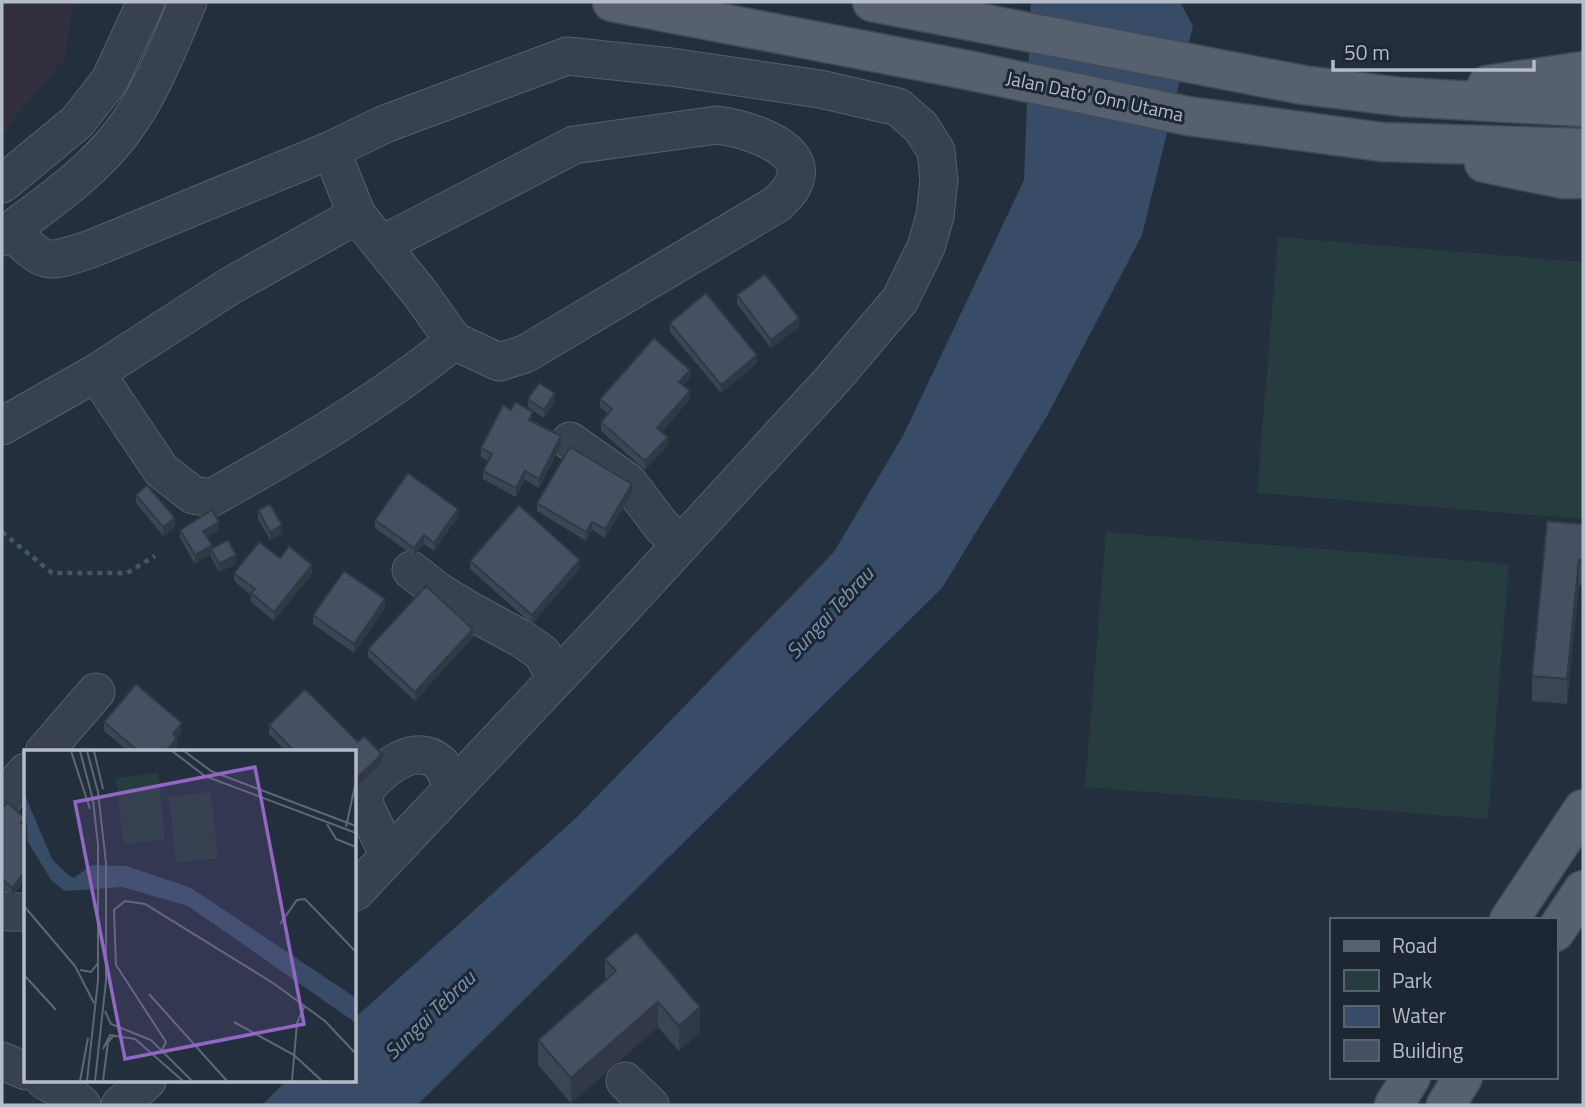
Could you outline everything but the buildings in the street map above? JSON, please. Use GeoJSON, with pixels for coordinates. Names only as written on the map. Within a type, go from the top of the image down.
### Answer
{"type":"FeatureCollection","features":[{"type":"Feature","properties":{"kind":"main road","name":"Jalan Dato' Onn Utama"},"geometry":{"type":"LineString","coordinates":[[612,2],[967,70],[1188,116],[1382,142],[1583,148]]}},
{"type":"Feature","properties":{"kind":"main road"},"geometry":{"type":"LineString","coordinates":[[872,2],[1303,85],[1402,97],[1583,107]]}},
{"type":"Feature","properties":{"kind":"main road"},"geometry":{"type":"LineString","coordinates":[[1402,97],[1583,71]]}},
{"type":"Feature","properties":{"kind":"main road"},"geometry":{"type":"LineString","coordinates":[[1382,142],[1563,179],[1583,179]]}},
{"type":"Feature","properties":{"kind":"main road"},"geometry":{"type":"LineString","coordinates":[[1510,918],[1583,809]]}},
{"type":"Feature","properties":{"kind":"main road"},"geometry":{"type":"LineString","coordinates":[[1557,929],[1583,890]]}},
{"type":"Feature","properties":{"kind":"main road"},"geometry":{"type":"LineString","coordinates":[[1394,1105],[1410,1079]]}},
{"type":"Feature","properties":{"kind":"main road"},"geometry":{"type":"LineString","coordinates":[[1446,1105],[1462,1079]]}},
{"type":"Feature","properties":{"kind":"street"},"geometry":{"type":"LineString","coordinates":[[2,184],[77,122],[85,112],[110,80],[146,2]]}},
{"type":"Feature","properties":{"kind":"street"},"geometry":{"type":"LineString","coordinates":[[188,2],[158,74],[122,132],[84,173],[6,234],[38,255],[54,261],[91,249],[331,150],[385,124],[568,56],[671,67],[820,89],[898,107],[921,127],[936,151],[939,180],[936,216],[926,247],[900,300],[832,380],[683,542],[357,890]]}},
{"type":"Feature","properties":{"kind":"street"},"geometry":{"type":"LineString","coordinates":[[331,150],[357,215],[381,245],[419,292],[454,341],[499,362],[525,354],[777,204],[790,191],[797,174],[794,163],[783,149],[766,138],[739,128],[718,125],[574,145],[381,245]]}},
{"type":"Feature","properties":{"kind":"street"},"geometry":{"type":"LineString","coordinates":[[2,426],[96,373],[230,286],[357,215]]}},
{"type":"Feature","properties":{"kind":"street"},"geometry":{"type":"LineString","coordinates":[[96,373],[161,470],[193,495],[211,498],[351,417],[405,380],[454,341]]}},
{"type":"Feature","properties":{"kind":"street"},"geometry":{"type":"LineString","coordinates":[[570,441],[628,482],[663,528],[683,542]]}},
{"type":"Feature","properties":{"kind":"street"},"geometry":{"type":"LineString","coordinates":[[411,569],[439,592],[542,653],[556,679]]}},
{"type":"Feature","properties":{"kind":"street"},"geometry":{"type":"LineString","coordinates":[[46,750],[96,692]]}},
{"type":"Feature","properties":{"kind":"street"},"geometry":{"type":"LineString","coordinates":[[389,856],[365,806],[364,791],[375,777],[408,755],[424,755],[441,764],[452,789]]}},
{"type":"Feature","properties":{"kind":"street"},"geometry":{"type":"LineString","coordinates":[[2,800],[24,774]]}},
{"type":"Feature","properties":{"kind":"street"},"geometry":{"type":"LineString","coordinates":[[2,910],[24,912]]}},
{"type":"Feature","properties":{"kind":"street"},"geometry":{"type":"LineString","coordinates":[[2,1061],[24,1070]]}},
{"type":"Feature","properties":{"kind":"street"},"geometry":{"type":"LineString","coordinates":[[47,1082],[68,1093],[82,1105]]}},
{"type":"Feature","properties":{"kind":"street"},"geometry":{"type":"LineString","coordinates":[[120,1105],[146,1082]]}},
{"type":"Feature","properties":{"kind":"path"},"geometry":{"type":"LineString","coordinates":[[2,532],[52,573],[127,573],[155,556]]}},
{"type":"Feature","properties":{"kind":"shaded area"},"geometry":{"type":"Polygon","coordinates":[[[2,2],[74,2],[64,59],[2,133],[2,2]]]}},
{"type":"Feature","properties":{"kind":"green space"},"geometry":{"type":"Polygon","coordinates":[[[1278,237],[1583,262],[1583,519],[1257,493],[1278,237]]]}},
{"type":"Feature","properties":{"kind":"green space"},"geometry":{"type":"Polygon","coordinates":[[[1106,532],[1509,564],[1488,819],[1085,787],[1106,532]]]}},
{"type":"Feature","properties":{"kind":"water","name":"Sungai Tebrau"},"geometry":{"type":"Polygon","coordinates":[[[1031,2],[1180,2],[1193,26],[1142,235],[1047,416],[942,588],[417,1105],[262,1105],[285,1082],[357,1082],[357,1016],[576,818],[834,552],[904,434],[1024,180],[1031,2]]]}}]}
